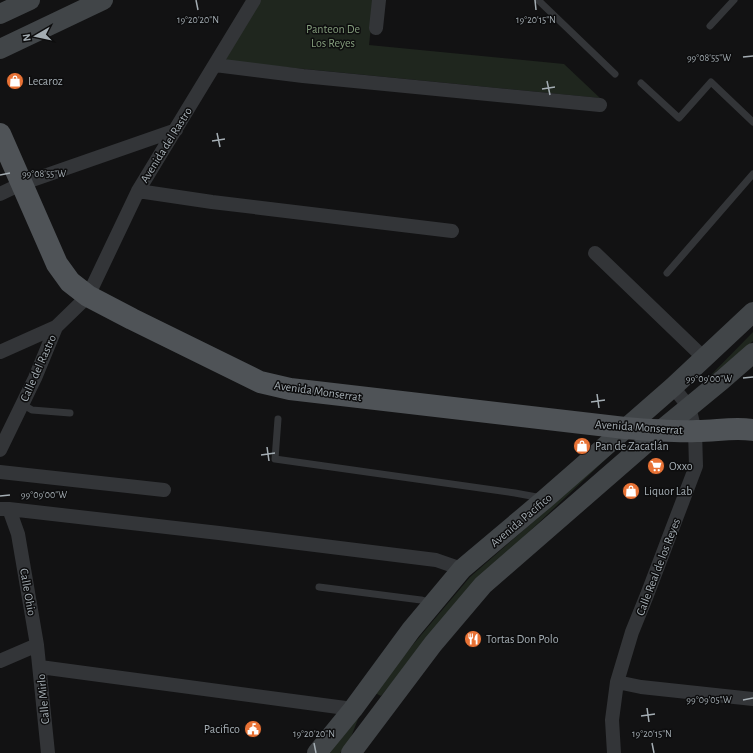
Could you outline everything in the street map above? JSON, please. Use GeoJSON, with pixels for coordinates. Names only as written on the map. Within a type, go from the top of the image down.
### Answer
{"type":"FeatureCollection","features":[{"type":"Feature","properties":{"kind":"main road","name":"Avenida Monserrat"},"geometry":{"type":"LineString","coordinates":[[0,134],[57,264],[70,282],[88,296],[260,382],[290,389],[625,428],[696,432],[743,428],[753,430]]}},
{"type":"Feature","properties":{"kind":"street"},"geometry":{"type":"LineString","coordinates":[[0,14],[30,0]]}},
{"type":"Feature","properties":{"kind":"street"},"geometry":{"type":"LineString","coordinates":[[0,49],[103,0]]}},
{"type":"Feature","properties":{"kind":"street","name":"Avenida del Rastro"},"geometry":{"type":"LineString","coordinates":[[88,296],[138,191],[254,0]]}},
{"type":"Feature","properties":{"kind":"street"},"geometry":{"type":"LineString","coordinates":[[376,28],[379,0]]}},
{"type":"Feature","properties":{"kind":"street"},"geometry":{"type":"LineString","coordinates":[[216,64],[310,76],[600,105]]}},
{"type":"Feature","properties":{"kind":"street"},"geometry":{"type":"LineString","coordinates":[[0,194],[21,184],[176,130]]}},
{"type":"Feature","properties":{"kind":"street"},"geometry":{"type":"LineString","coordinates":[[138,191],[220,203],[452,230]]}},
{"type":"Feature","properties":{"kind":"street"},"geometry":{"type":"LineString","coordinates":[[595,253],[704,358]]}},
{"type":"Feature","properties":{"kind":"street","name":"Calle del Rastro"},"geometry":{"type":"LineString","coordinates":[[0,450],[56,327],[88,296]]}},
{"type":"Feature","properties":{"kind":"street","name":"Avenida Pacífico"},"geometry":{"type":"LineString","coordinates":[[316,753],[357,703],[412,630],[462,570],[673,386],[753,312]]}},
{"type":"Feature","properties":{"kind":"street"},"geometry":{"type":"LineString","coordinates":[[0,352],[56,327]]}},
{"type":"Feature","properties":{"kind":"street","name":"Avenida Pacífico"},"geometry":{"type":"LineString","coordinates":[[351,753],[433,644],[483,585],[753,352]]}},
{"type":"Feature","properties":{"kind":"street","name":"Calle Real de los Reyes"},"geometry":{"type":"LineString","coordinates":[[614,753],[612,720],[617,682],[632,632],[696,466],[696,432],[689,407],[673,386]]}},
{"type":"Feature","properties":{"kind":"street"},"geometry":{"type":"LineString","coordinates":[[0,472],[164,490]]}},
{"type":"Feature","properties":{"kind":"street"},"geometry":{"type":"LineString","coordinates":[[4,509],[219,533],[436,560],[462,570]]}},
{"type":"Feature","properties":{"kind":"street","name":"Calle Ohio"},"geometry":{"type":"LineString","coordinates":[[4,509],[18,534],[37,645]]}},
{"type":"Feature","properties":{"kind":"street"},"geometry":{"type":"LineString","coordinates":[[0,661],[37,645]]}},
{"type":"Feature","properties":{"kind":"street","name":"Calle Mirlo"},"geometry":{"type":"LineString","coordinates":[[37,645],[48,753]]}},
{"type":"Feature","properties":{"kind":"street"},"geometry":{"type":"LineString","coordinates":[[40,667],[357,703],[379,714]]}},
{"type":"Feature","properties":{"kind":"street"},"geometry":{"type":"LineString","coordinates":[[617,682],[641,687],[753,700]]}},
{"type":"Feature","properties":{"kind":"lane"},"geometry":{"type":"LineString","coordinates":[[538,0],[615,74]]}},
{"type":"Feature","properties":{"kind":"lane"},"geometry":{"type":"LineString","coordinates":[[710,26],[734,0]]}},
{"type":"Feature","properties":{"kind":"lane"},"geometry":{"type":"LineString","coordinates":[[641,83],[679,118],[711,82],[753,122]]}},
{"type":"Feature","properties":{"kind":"lane"},"geometry":{"type":"LineString","coordinates":[[667,273],[753,174]]}},
{"type":"Feature","properties":{"kind":"lane"},"geometry":{"type":"LineString","coordinates":[[22,404],[32,410],[70,413]]}},
{"type":"Feature","properties":{"kind":"lane"},"geometry":{"type":"LineString","coordinates":[[278,419],[275,459],[515,493],[545,499]]}},
{"type":"Feature","properties":{"kind":"lane"},"geometry":{"type":"LineString","coordinates":[[319,587],[421,600],[434,604]]}},
{"type":"Feature","properties":{"kind":"green space","name":"Panteon De Los Reyes"},"geometry":{"type":"Polygon","coordinates":[[[259,0],[374,0],[369,45],[564,64],[600,98],[223,61],[259,0]]]}},
{"type":"Feature","properties":{"kind":"green space"},"geometry":{"type":"Polygon","coordinates":[[[753,332],[753,341],[705,381],[753,332]]]}},
{"type":"Feature","properties":{"kind":"green space"},"geometry":{"type":"Polygon","coordinates":[[[625,441],[476,582],[381,696],[373,692],[470,577],[625,441]]]}},
{"type":"Feature","properties":{"kind":"green space"},"geometry":{"type":"Polygon","coordinates":[[[361,711],[350,740],[340,753],[330,753],[361,711]]]}},
{"type":"Feature","properties":{"kind":"place","name":"Lecaroz"},"geometry":{"type":"Point","coordinates":[15,81]}},
{"type":"Feature","properties":{"kind":"place","name":"Pan de Zacatlán"},"geometry":{"type":"Point","coordinates":[582,446]}},
{"type":"Feature","properties":{"kind":"place","name":"Oxxo"},"geometry":{"type":"Point","coordinates":[656,466]}},
{"type":"Feature","properties":{"kind":"place","name":"Liquor Lab"},"geometry":{"type":"Point","coordinates":[631,491]}},
{"type":"Feature","properties":{"kind":"place","name":"Tortas Don Polo"},"geometry":{"type":"Point","coordinates":[473,639]}},
{"type":"Feature","properties":{"kind":"place","name":"Pacifico"},"geometry":{"type":"Point","coordinates":[253,729]}}]}
